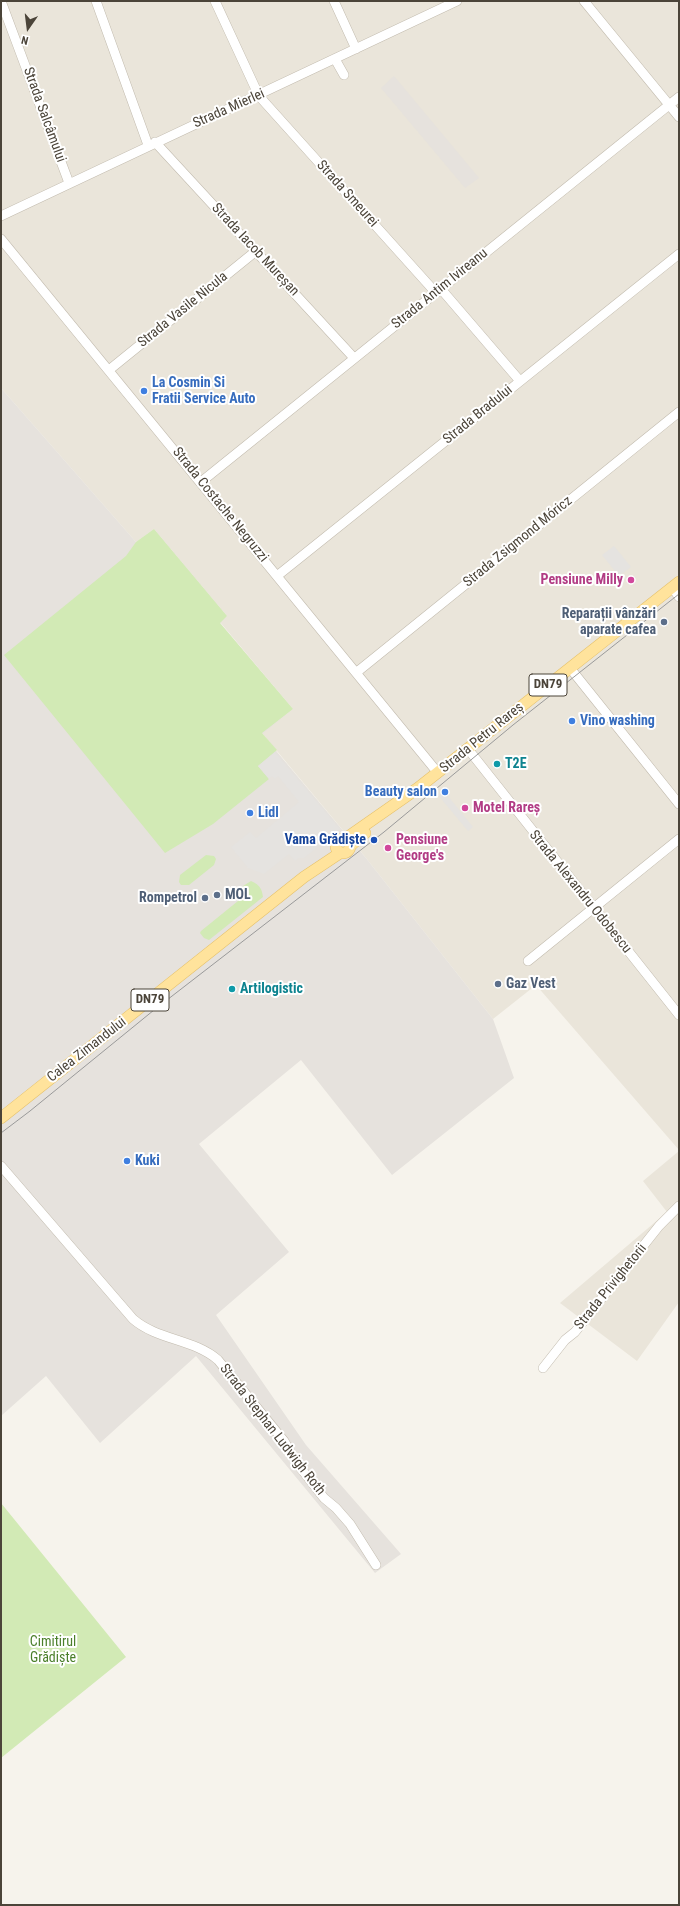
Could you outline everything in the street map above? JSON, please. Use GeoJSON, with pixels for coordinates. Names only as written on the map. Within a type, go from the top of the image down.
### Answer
{"type":"FeatureCollection","features":[{"type":"Feature","properties":{"kind":"main road","name":"Strada Petru Rareș"},"geometry":{"type":"LineString","coordinates":[[396,804],[438,773],[675,584]]}},
{"type":"Feature","properties":{"kind":"main road","name":"Calea Zimandului"},"geometry":{"type":"LineString","coordinates":[[1,1118],[338,850],[347,852],[347,843],[396,804]]}},
{"type":"Feature","properties":{"kind":"street","name":"Strada Salcâmului"},"geometry":{"type":"LineString","coordinates":[[1,1],[69,183]]}},
{"type":"Feature","properties":{"kind":"street","name":"Strada Iacob Mureșan"},"geometry":{"type":"LineString","coordinates":[[96,1],[152,144],[256,251],[354,358]]}},
{"type":"Feature","properties":{"kind":"street","name":"Strada Smeurei"},"geometry":{"type":"LineString","coordinates":[[215,1],[259,96],[520,381]]}},
{"type":"Feature","properties":{"kind":"street"},"geometry":{"type":"LineString","coordinates":[[334,1],[356,49]]}},
{"type":"Feature","properties":{"kind":"street"},"geometry":{"type":"LineString","coordinates":[[584,1],[679,117]]}},
{"type":"Feature","properties":{"kind":"street","name":"Strada Mierlei"},"geometry":{"type":"LineString","coordinates":[[1,216],[152,144],[259,96],[453,2]]}},
{"type":"Feature","properties":{"kind":"street"},"geometry":{"type":"LineString","coordinates":[[335,59],[344,75]]}},
{"type":"Feature","properties":{"kind":"street","name":"Strada Antim Ivireanu"},"geometry":{"type":"LineString","coordinates":[[201,482],[679,97]]}},
{"type":"Feature","properties":{"kind":"street","name":"Strada Costache Negruzzi"},"geometry":{"type":"LineString","coordinates":[[1,239],[357,672],[438,773]]}},
{"type":"Feature","properties":{"kind":"street","name":"Strada Vasile Nicula"},"geometry":{"type":"LineString","coordinates":[[109,370],[256,251]]}},
{"type":"Feature","properties":{"kind":"street","name":"Strada Bradului"},"geometry":{"type":"LineString","coordinates":[[277,576],[679,254]]}},
{"type":"Feature","properties":{"kind":"street","name":"Strada Zsigmond Móricz"},"geometry":{"type":"LineString","coordinates":[[357,672],[679,412]]}},
{"type":"Feature","properties":{"kind":"street"},"geometry":{"type":"LineString","coordinates":[[675,584],[679,596]]}},
{"type":"Feature","properties":{"kind":"street"},"geometry":{"type":"LineString","coordinates":[[570,668],[679,804]]}},
{"type":"Feature","properties":{"kind":"street","name":"Strada Alexandru Odobescu"},"geometry":{"type":"LineString","coordinates":[[468,749],[593,909],[679,1015]]}},
{"type":"Feature","properties":{"kind":"street"},"geometry":{"type":"LineString","coordinates":[[528,961],[679,839]]}},
{"type":"Feature","properties":{"kind":"street","name":"Strada Stephan Ludwigh Roth"},"geometry":{"type":"LineString","coordinates":[[1,1166],[133,1319],[149,1329],[208,1351],[218,1360],[284,1441],[296,1462],[324,1498],[336,1508],[350,1524],[376,1565]]}},
{"type":"Feature","properties":{"kind":"street","name":"Strada Privighetorii"},"geometry":{"type":"LineString","coordinates":[[543,1368],[556,1350],[575,1332],[659,1226],[679,1206]]}},
{"type":"Feature","properties":{"kind":"shaded area"},"geometry":{"type":"Polygon","coordinates":[[[1,1],[679,1],[679,1150],[536,985],[493,1019],[366,858],[262,733],[293,709],[220,622],[227,616],[154,529],[136,542],[1,388],[1,1]]]}},
{"type":"Feature","properties":{"kind":"shaded area"},"geometry":{"type":"Polygon","coordinates":[[[394,76],[479,178],[465,188],[381,88],[394,76]]]}},
{"type":"Feature","properties":{"kind":"shaded area"},"geometry":{"type":"Polygon","coordinates":[[[1,388],[136,542],[154,529],[227,616],[220,623],[293,709],[262,734],[366,858],[493,1019],[514,1078],[392,1175],[301,1060],[199,1144],[289,1252],[216,1315],[306,1445],[401,1554],[375,1573],[196,1356],[100,1443],[46,1376],[1,1416],[1,388]]]}},
{"type":"Feature","properties":{"kind":"shaded area"},"geometry":{"type":"Polygon","coordinates":[[[614,546],[631,567],[619,576],[602,555],[614,546]]]}},
{"type":"Feature","properties":{"kind":"shaded area"},"geometry":{"type":"Polygon","coordinates":[[[275,752],[340,829],[304,858],[299,858],[295,861],[289,854],[264,874],[248,868],[231,847],[250,832],[256,838],[299,802],[278,776],[275,779],[272,776],[269,779],[258,766],[275,752]]]}},
{"type":"Feature","properties":{"kind":"shaded area"},"geometry":{"type":"Polygon","coordinates":[[[443,790],[473,827],[468,831],[438,795],[443,790]]]}},
{"type":"Feature","properties":{"kind":"shaded area"},"geometry":{"type":"Polygon","coordinates":[[[679,1151],[679,1302],[637,1361],[560,1303],[667,1212],[643,1181],[679,1151]]]}},
{"type":"Feature","properties":{"kind":"green space"},"geometry":{"type":"Polygon","coordinates":[[[154,529],[227,616],[220,623],[293,709],[262,733],[277,750],[258,766],[269,779],[213,824],[165,853],[4,655],[126,556],[136,542],[154,529]]]}},
{"type":"Feature","properties":{"kind":"green space"},"geometry":{"type":"Polygon","coordinates":[[[206,855],[214,856],[216,859],[214,865],[189,885],[181,885],[179,882],[180,875],[206,855]]]}},
{"type":"Feature","properties":{"kind":"green space"},"geometry":{"type":"Polygon","coordinates":[[[251,881],[257,884],[260,888],[263,897],[209,940],[204,938],[200,933],[201,931],[238,901],[243,886],[251,881]]]}},
{"type":"Feature","properties":{"kind":"green space","name":"Cimitirul Grădiște"},"geometry":{"type":"Polygon","coordinates":[[[1,1503],[126,1657],[1,1758],[1,1503]]]}},
{"type":"Feature","properties":{"kind":"tram line"},"geometry":{"type":"LineString","coordinates":[[1,1133],[154,1010],[384,832],[513,725],[679,594]]}},
{"type":"Feature","properties":{"kind":"place","name":"La Cosmin Si Fratii Service Auto"},"geometry":{"type":"Point","coordinates":[144,391]}},
{"type":"Feature","properties":{"kind":"place","name":"Pensiune Milly"},"geometry":{"type":"Point","coordinates":[631,580]}},
{"type":"Feature","properties":{"kind":"place","name":"Reparații vânzări aparate cafea"},"geometry":{"type":"Point","coordinates":[664,622]}},
{"type":"Feature","properties":{"kind":"place","name":"Vino washing"},"geometry":{"type":"Point","coordinates":[572,721]}},
{"type":"Feature","properties":{"kind":"place","name":"T2E"},"geometry":{"type":"Point","coordinates":[497,764]}},
{"type":"Feature","properties":{"kind":"place","name":"Beauty salon"},"geometry":{"type":"Point","coordinates":[445,792]}},
{"type":"Feature","properties":{"kind":"place","name":"Motel Rareș"},"geometry":{"type":"Point","coordinates":[465,808]}},
{"type":"Feature","properties":{"kind":"place","name":"Lidl"},"geometry":{"type":"Point","coordinates":[250,813]}},
{"type":"Feature","properties":{"kind":"place","name":"Vama Grădiște"},"geometry":{"type":"Point","coordinates":[374,840]}},
{"type":"Feature","properties":{"kind":"place","name":"Pensiune George's"},"geometry":{"type":"Point","coordinates":[388,848]}},
{"type":"Feature","properties":{"kind":"place","name":"MOL"},"geometry":{"type":"Point","coordinates":[217,895]}},
{"type":"Feature","properties":{"kind":"place","name":"Rompetrol"},"geometry":{"type":"Point","coordinates":[205,898]}},
{"type":"Feature","properties":{"kind":"place","name":"Gaz Vest"},"geometry":{"type":"Point","coordinates":[498,984]}},
{"type":"Feature","properties":{"kind":"place","name":"Artilogistic"},"geometry":{"type":"Point","coordinates":[232,989]}},
{"type":"Feature","properties":{"kind":"place","name":"Kuki"},"geometry":{"type":"Point","coordinates":[127,1161]}}]}
